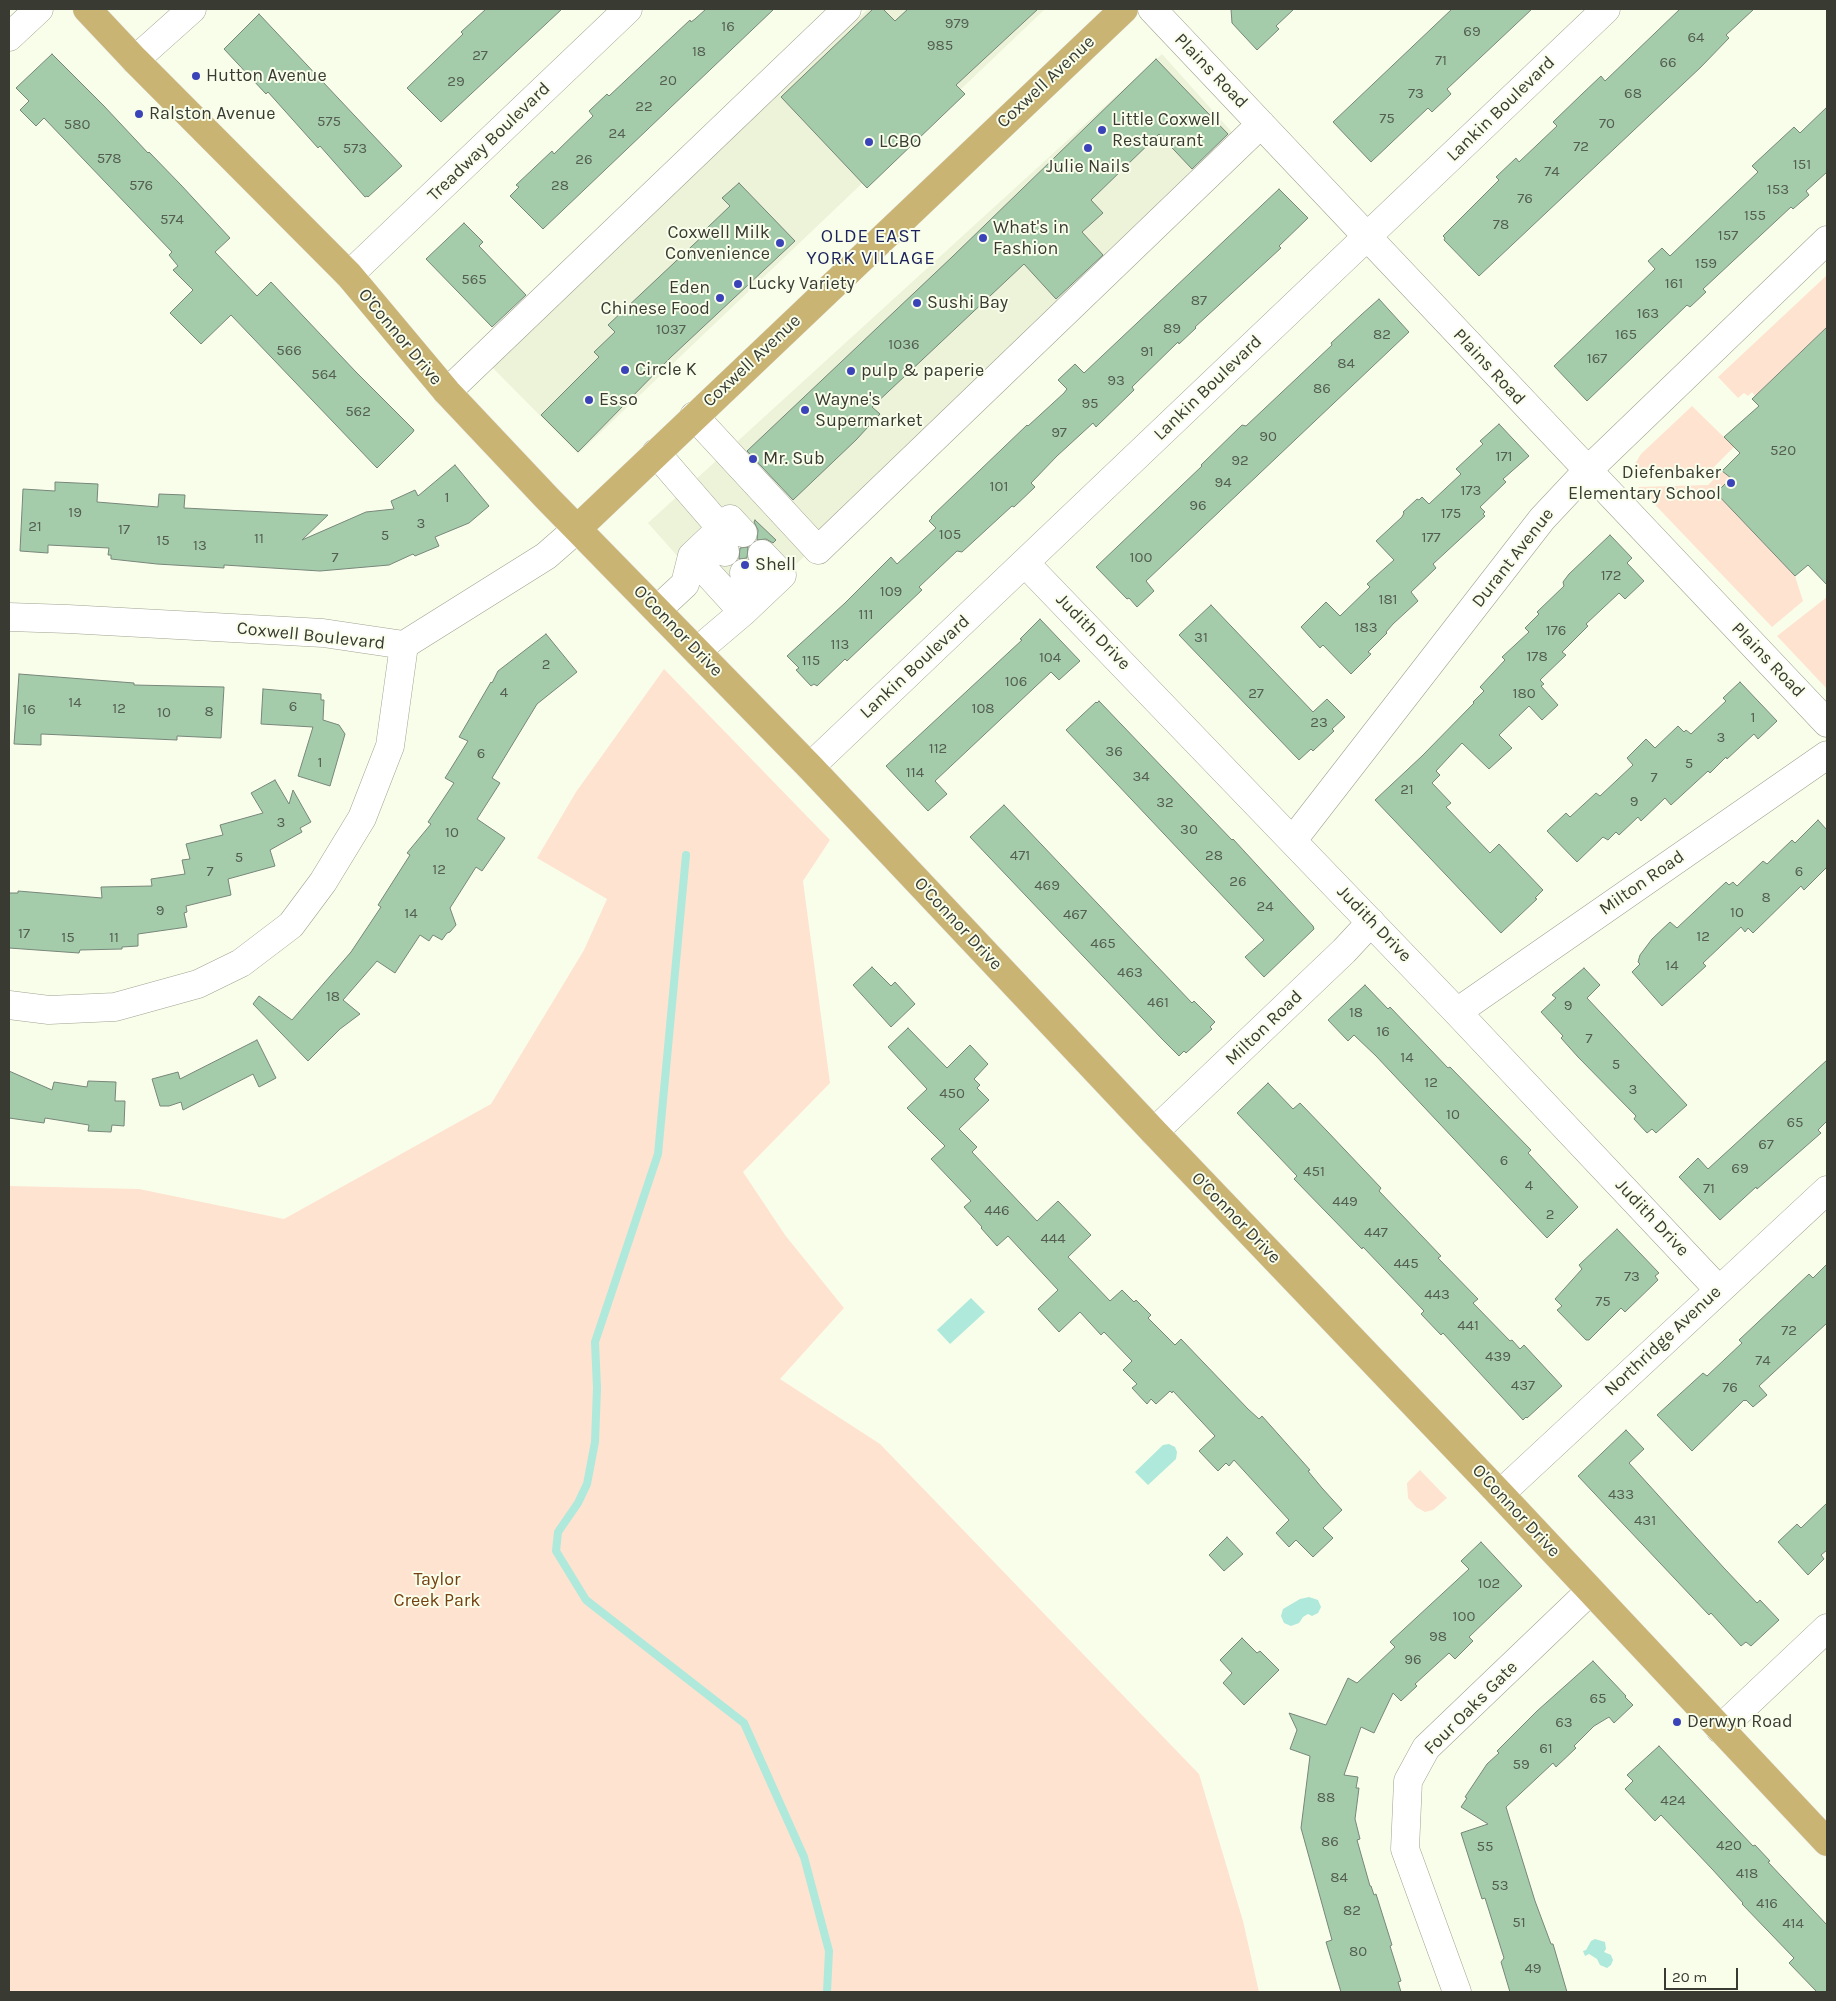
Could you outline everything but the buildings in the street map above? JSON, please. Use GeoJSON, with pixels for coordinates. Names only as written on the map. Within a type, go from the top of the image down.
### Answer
{"type":"FeatureCollection","features":[{"type":"Feature","properties":{"kind":"main road","name":"O'Connor Drive"},"geometry":{"type":"LineString","coordinates":[[86,9],[349,275],[447,392],[810,767],[1154,1132],[1500,1494],[1827,1842]]}},
{"type":"Feature","properties":{"kind":"main road","name":"Coxwell Avenue"},"geometry":{"type":"LineString","coordinates":[[578,528],[1124,9]]}},
{"type":"Feature","properties":{"kind":"street"},"geometry":{"type":"LineString","coordinates":[[9,37],[39,9]]}},
{"type":"Feature","properties":{"kind":"street"},"geometry":{"type":"LineString","coordinates":[[135,60],[192,9]]}},
{"type":"Feature","properties":{"kind":"street","name":"Treadway Boulevard"},"geometry":{"type":"LineString","coordinates":[[349,275],[628,9]]}},
{"type":"Feature","properties":{"kind":"street"},"geometry":{"type":"LineString","coordinates":[[447,392],[847,9]]}},
{"type":"Feature","properties":{"kind":"street","name":"Plains Road"},"geometry":{"type":"LineString","coordinates":[[1152,9],[1827,723]]}},
{"type":"Feature","properties":{"kind":"street","name":"Lankin Boulevard"},"geometry":{"type":"LineString","coordinates":[[810,767],[1606,9]]}},
{"type":"Feature","properties":{"kind":"street"},"geometry":{"type":"LineString","coordinates":[[694,416],[818,550],[1261,124]]}},
{"type":"Feature","properties":{"kind":"street","name":"Durant Avenue"},"geometry":{"type":"LineString","coordinates":[[1293,840],[1542,519],[1587,471],[1827,240]]}},
{"type":"Feature","properties":{"kind":"street"},"geometry":{"type":"LineString","coordinates":[[656,453],[718,541],[743,612]]}},
{"type":"Feature","properties":{"kind":"street","name":"Coxwell Boulevard"},"geometry":{"type":"LineString","coordinates":[[9,617],[323,633],[404,645],[546,556],[578,528]]}},
{"type":"Feature","properties":{"kind":"street"},"geometry":{"type":"LineString","coordinates":[[657,610],[685,584],[718,541]]}},
{"type":"Feature","properties":{"kind":"street"},"geometry":{"type":"LineString","coordinates":[[698,652],[782,576],[753,563]]}},
{"type":"Feature","properties":{"kind":"street","name":"Judith Drive"},"geometry":{"type":"LineString","coordinates":[[1025,563],[1457,1012],[1718,1290]]}},
{"type":"Feature","properties":{"kind":"street"},"geometry":{"type":"LineString","coordinates":[[9,1005],[49,1010],[115,1007],[198,984],[241,963],[291,925],[323,882],[362,818],[390,746],[404,645]]}},
{"type":"Feature","properties":{"kind":"street","name":"Milton Road"},"geometry":{"type":"LineString","coordinates":[[1457,1012],[1827,755]]}},
{"type":"Feature","properties":{"kind":"street","name":"Milton Road"},"geometry":{"type":"LineString","coordinates":[[1154,1132],[1344,951],[1371,922]]}},
{"type":"Feature","properties":{"kind":"street","name":"Northridge Avenue"},"geometry":{"type":"LineString","coordinates":[[1500,1494],[1827,1190]]}},
{"type":"Feature","properties":{"kind":"street","name":"Four Oaks Gate"},"geometry":{"type":"LineString","coordinates":[[1457,1992],[1405,1849],[1408,1782],[1426,1748],[1590,1591]]}},
{"type":"Feature","properties":{"kind":"street"},"geometry":{"type":"LineString","coordinates":[[1720,1729],[1827,1628]]}},
{"type":"Feature","properties":{"kind":"shaded area"},"geometry":{"type":"Polygon","coordinates":[[[868,9],[1045,9],[578,454],[487,362],[868,9]]]}},
{"type":"Feature","properties":{"kind":"shaded area"},"geometry":{"type":"Polygon","coordinates":[[[1162,54],[1238,139],[736,622],[648,523],[1162,54]]]}},
{"type":"Feature","properties":{"kind":"green space"},"geometry":{"type":"Polygon","coordinates":[[[1827,275],[1827,327],[1755,396],[1752,392],[1748,396],[1744,393],[1738,398],[1718,377],[1827,275]]]}},
{"type":"Feature","properties":{"kind":"green space"},"geometry":{"type":"Polygon","coordinates":[[[1692,406],[1734,447],[1706,475],[1699,478],[1647,479],[1646,477],[1634,477],[1635,464],[1641,454],[1692,406]]]}},
{"type":"Feature","properties":{"kind":"green space"},"geometry":{"type":"Polygon","coordinates":[[[1722,471],[1731,478],[1717,493],[1795,576],[1803,601],[1772,627],[1638,487],[1708,485],[1722,471]]]}},
{"type":"Feature","properties":{"kind":"green space"},"geometry":{"type":"Polygon","coordinates":[[[1827,597],[1827,689],[1777,636],[1827,597]]]}},
{"type":"Feature","properties":{"kind":"green space","name":"Taylor Creek Park"},"geometry":{"type":"Polygon","coordinates":[[[664,669],[830,840],[803,881],[830,1083],[743,1172],[785,1235],[844,1308],[780,1379],[880,1444],[1199,1774],[1243,1921],[1259,1992],[9,1992],[9,1186],[139,1189],[284,1219],[491,1104],[584,950],[607,899],[537,858],[576,792],[664,669]]]}},
{"type":"Feature","properties":{"kind":"green space"},"geometry":{"type":"Polygon","coordinates":[[[1420,1470],[1447,1498],[1433,1510],[1425,1512],[1416,1507],[1408,1498],[1407,1483],[1420,1470]]]}},
{"type":"Feature","properties":{"kind":"water"},"geometry":{"type":"Polygon","coordinates":[[[971,1298],[985,1312],[950,1344],[937,1330],[971,1298]]]}},
{"type":"Feature","properties":{"kind":"water"},"geometry":{"type":"Polygon","coordinates":[[[1169,1444],[1175,1447],[1177,1452],[1176,1459],[1148,1485],[1135,1472],[1163,1445],[1169,1444]]]}},
{"type":"Feature","properties":{"kind":"water"},"geometry":{"type":"Polygon","coordinates":[[[1309,1597],[1318,1600],[1321,1607],[1318,1613],[1312,1616],[1308,1614],[1299,1623],[1291,1626],[1284,1623],[1281,1616],[1283,1609],[1300,1599],[1309,1597]]]}},
{"type":"Feature","properties":{"kind":"water"},"geometry":{"type":"Polygon","coordinates":[[[1595,1939],[1605,1942],[1606,1949],[1604,1952],[1611,1955],[1613,1960],[1607,1968],[1600,1965],[1597,1959],[1589,1954],[1585,1956],[1583,1951],[1595,1939]]]}},
{"type":"Feature","properties":{"kind":"waterway"},"geometry":{"type":"LineString","coordinates":[[686,855],[658,1154],[595,1342],[597,1388],[595,1442],[587,1484],[578,1503],[558,1532],[556,1551],[586,1600],[744,1723],[804,1857],[829,1951],[827,1992]]}},
{"type":"Feature","properties":{"kind":"place","name":"Hutton Avenue"},"geometry":{"type":"Point","coordinates":[196,76]}},
{"type":"Feature","properties":{"kind":"place","name":"Ralston Avenue"},"geometry":{"type":"Point","coordinates":[139,114]}},
{"type":"Feature","properties":{"kind":"place","name":"Little Coxwell Restaurant"},"geometry":{"type":"Point","coordinates":[1102,130]}},
{"type":"Feature","properties":{"kind":"place","name":"LCBO"},"geometry":{"type":"Point","coordinates":[869,142]}},
{"type":"Feature","properties":{"kind":"place","name":"Julie Nails"},"geometry":{"type":"Point","coordinates":[1088,148]}},
{"type":"Feature","properties":{"kind":"place","name":"What's in Fashion"},"geometry":{"type":"Point","coordinates":[983,238]}},
{"type":"Feature","properties":{"kind":"place","name":"Coxwell Milk Convenience"},"geometry":{"type":"Point","coordinates":[780,243]}},
{"type":"Feature","properties":{"kind":"place","name":"Lucky Variety"},"geometry":{"type":"Point","coordinates":[738,284]}},
{"type":"Feature","properties":{"kind":"place","name":"Eden Chinese Food"},"geometry":{"type":"Point","coordinates":[720,298]}},
{"type":"Feature","properties":{"kind":"place","name":"Sushi Bay"},"geometry":{"type":"Point","coordinates":[917,303]}},
{"type":"Feature","properties":{"kind":"place","name":"Circle K"},"geometry":{"type":"Point","coordinates":[625,370]}},
{"type":"Feature","properties":{"kind":"place","name":"pulp & paperie"},"geometry":{"type":"Point","coordinates":[851,371]}},
{"type":"Feature","properties":{"kind":"place","name":"Esso"},"geometry":{"type":"Point","coordinates":[589,400]}},
{"type":"Feature","properties":{"kind":"place","name":"Wayne's Supermarket"},"geometry":{"type":"Point","coordinates":[805,410]}},
{"type":"Feature","properties":{"kind":"place","name":"Mr. Sub"},"geometry":{"type":"Point","coordinates":[753,459]}},
{"type":"Feature","properties":{"kind":"place","name":"Diefenbaker Elementary School"},"geometry":{"type":"Point","coordinates":[1731,483]}},
{"type":"Feature","properties":{"kind":"place","name":"Shell"},"geometry":{"type":"Point","coordinates":[745,565]}},
{"type":"Feature","properties":{"kind":"place","name":"Derwyn Road"},"geometry":{"type":"Point","coordinates":[1677,1722]}},
{"type":"Feature","properties":{"kind":"district","name":"OLDE EAST YORK VILLAGE"},"geometry":{"type":"Point","coordinates":[871,248]}}]}
